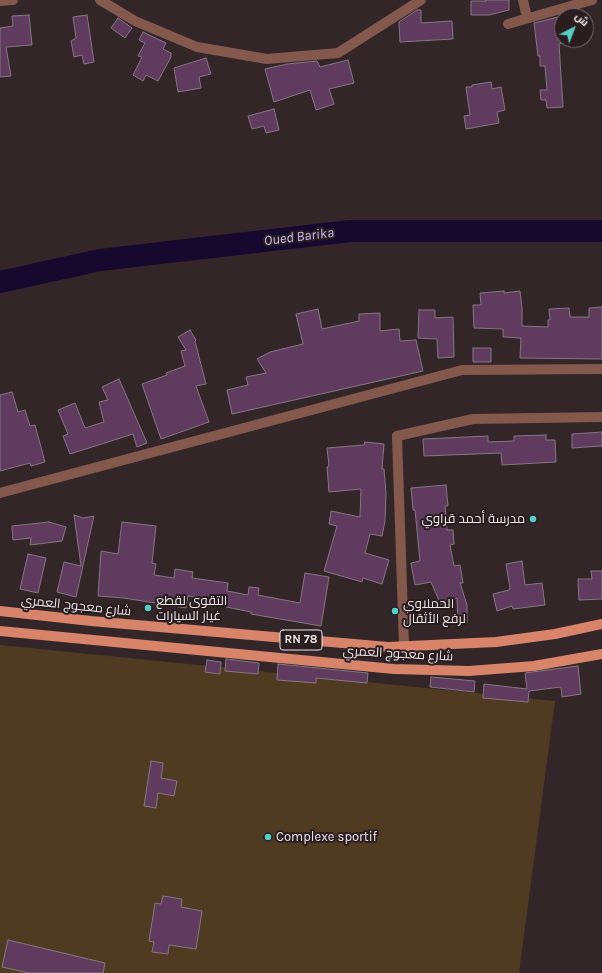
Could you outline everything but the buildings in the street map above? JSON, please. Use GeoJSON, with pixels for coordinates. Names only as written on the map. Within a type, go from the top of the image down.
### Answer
{"type":"FeatureCollection","features":[{"type":"Feature","properties":{"kind":"main road","name":"شارع معجوج العمري"},"geometry":{"type":"LineString","coordinates":[[0,611],[91,621],[388,648],[496,642],[555,634],[602,624]]}},
{"type":"Feature","properties":{"kind":"main road","name":"شارع معجوج العمري"},"geometry":{"type":"LineString","coordinates":[[0,631],[394,669],[470,671],[513,668],[534,666],[602,654]]}},
{"type":"Feature","properties":{"kind":"street"},"geometry":{"type":"LineString","coordinates":[[0,1],[13,0]]}},
{"type":"Feature","properties":{"kind":"street"},"geometry":{"type":"LineString","coordinates":[[100,0],[136,21],[197,47],[267,59],[338,53],[421,0]]}},
{"type":"Feature","properties":{"kind":"street"},"geometry":{"type":"LineString","coordinates":[[523,0],[527,18]]}},
{"type":"Feature","properties":{"kind":"street"},"geometry":{"type":"LineString","coordinates":[[508,24],[592,0]]}},
{"type":"Feature","properties":{"kind":"street"},"geometry":{"type":"LineString","coordinates":[[0,493],[462,370],[602,369]]}},
{"type":"Feature","properties":{"kind":"street"},"geometry":{"type":"LineString","coordinates":[[404,646],[397,436],[473,419],[602,417]]}},
{"type":"Feature","properties":{"kind":"shaded area","name":"Complexe sportif"},"geometry":{"type":"Polygon","coordinates":[[[0,645],[555,701],[519,973],[0,973],[0,645]]]}},
{"type":"Feature","properties":{"kind":"waterway","name":"Oued Barika"},"geometry":{"type":"LineString","coordinates":[[0,282],[100,260],[350,231],[602,231]]}},
{"type":"Feature","properties":{"kind":"place","name":"مدرسة أحمد قراوي"},"geometry":{"type":"Point","coordinates":[533,519]}},
{"type":"Feature","properties":{"kind":"place","name":"التقوى لقطع غيار السيارات"},"geometry":{"type":"Point","coordinates":[148,608]}},
{"type":"Feature","properties":{"kind":"place","name":"الحملاوي لرفع الأثقال"},"geometry":{"type":"Point","coordinates":[395,611]}},
{"type":"Feature","properties":{"kind":"place","name":"Complexe sportif"},"geometry":{"type":"Point","coordinates":[268,837]}}]}
